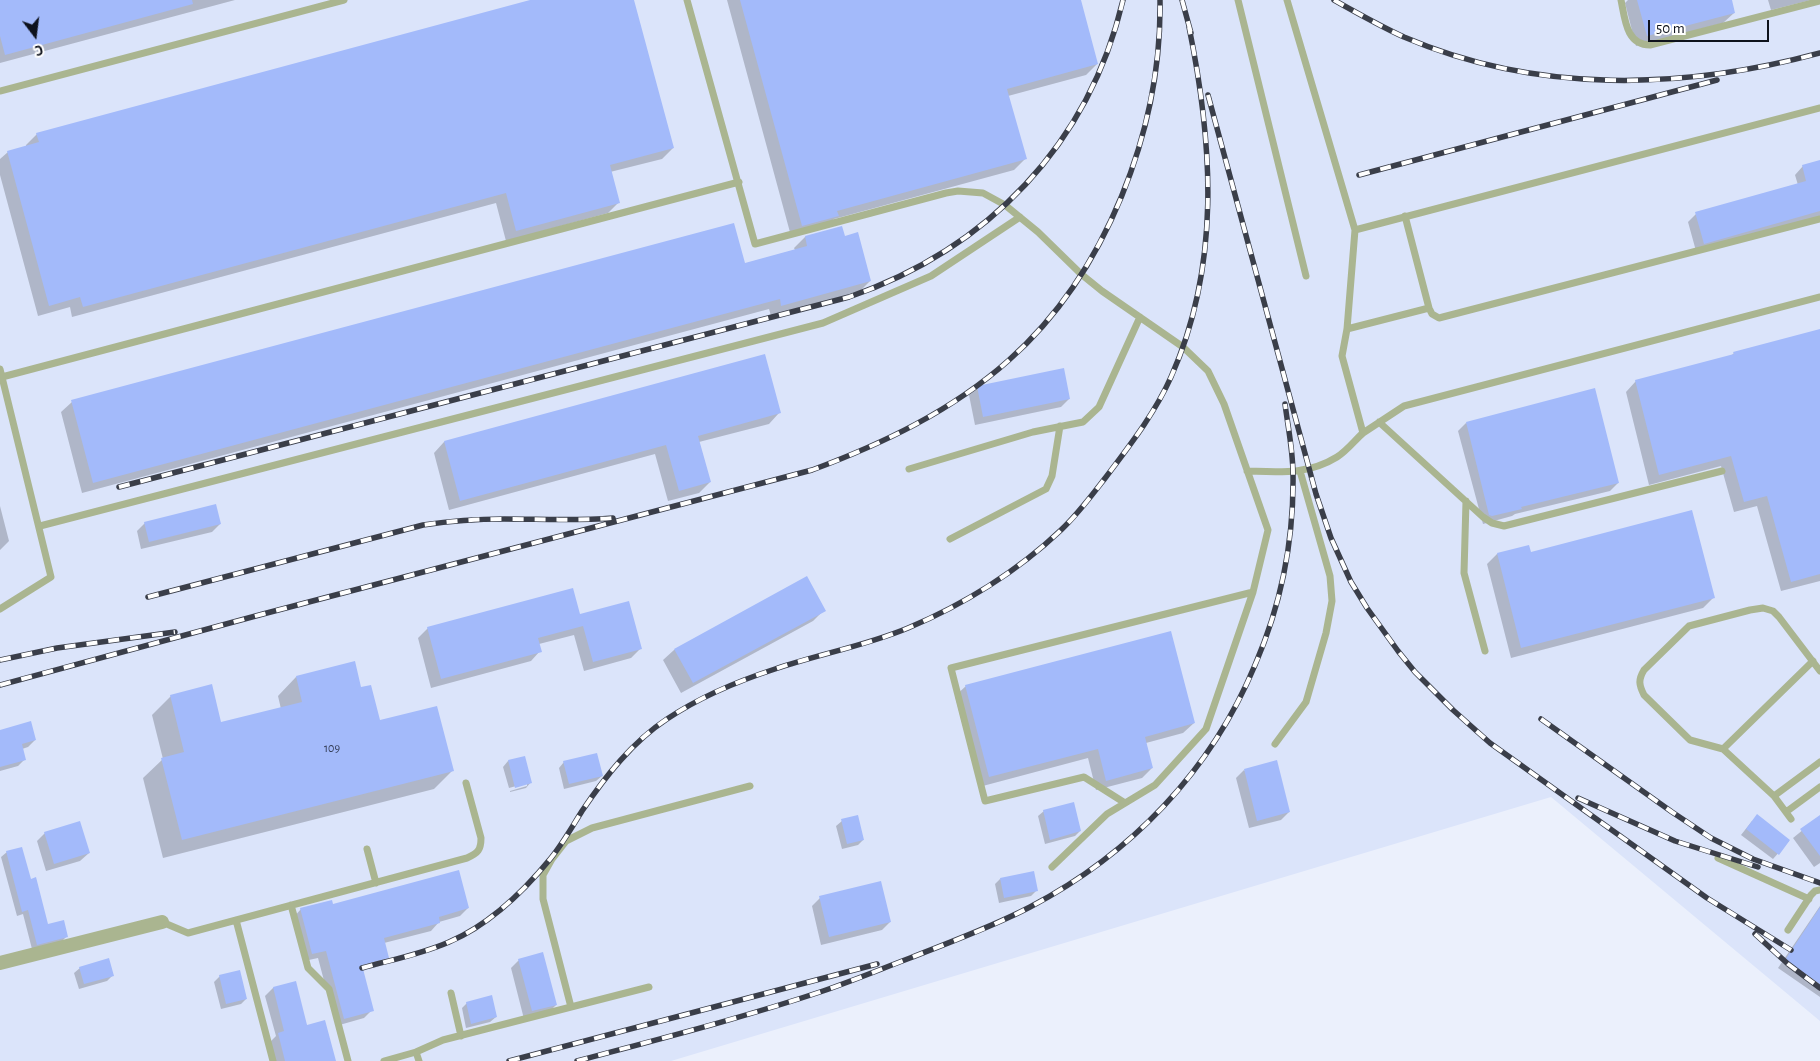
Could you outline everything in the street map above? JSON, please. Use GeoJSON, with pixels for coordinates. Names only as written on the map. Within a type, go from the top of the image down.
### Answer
{"type":"FeatureCollection","features":[{"type":"Feature","properties":{"kind":"street"},"geometry":{"type":"LineString","coordinates":[[0,962],[162,922]]}},
{"type":"Feature","properties":{"kind":"lane"},"geometry":{"type":"LineString","coordinates":[[0,91],[344,0]]}},
{"type":"Feature","properties":{"kind":"lane"},"geometry":{"type":"LineString","coordinates":[[687,0],[755,244],[958,191],[983,194],[1005,205],[1053,246],[1081,274],[1183,347],[1208,371],[1224,404],[1268,530],[1253,592],[1206,729],[1155,785],[1107,814],[1052,867]]}},
{"type":"Feature","properties":{"kind":"lane"},"geometry":{"type":"LineString","coordinates":[[1238,0],[1306,276]]}},
{"type":"Feature","properties":{"kind":"lane"},"geometry":{"type":"LineString","coordinates":[[1288,0],[1355,230],[1347,329],[1342,356],[1363,433]]}},
{"type":"Feature","properties":{"kind":"lane"},"geometry":{"type":"LineString","coordinates":[[1621,0],[1629,33],[1634,40],[1642,45],[1650,45],[1820,1]]}},
{"type":"Feature","properties":{"kind":"lane"},"geometry":{"type":"LineString","coordinates":[[1355,230],[1820,108]]}},
{"type":"Feature","properties":{"kind":"lane"},"geometry":{"type":"LineString","coordinates":[[0,609],[51,577],[1,373],[739,182]]}},
{"type":"Feature","properties":{"kind":"lane"},"geometry":{"type":"LineString","coordinates":[[1405,216],[1429,308],[1432,314],[1439,318],[1820,219]]}},
{"type":"Feature","properties":{"kind":"lane"},"geometry":{"type":"LineString","coordinates":[[40,526],[823,323],[931,276],[1020,217]]}},
{"type":"Feature","properties":{"kind":"lane"},"geometry":{"type":"LineString","coordinates":[[1247,471],[1309,470],[1338,456],[1363,433],[1404,406],[1820,297]]}},
{"type":"Feature","properties":{"kind":"lane"},"geometry":{"type":"LineString","coordinates":[[1347,329],[1429,308]]}},
{"type":"Feature","properties":{"kind":"lane"},"geometry":{"type":"LineString","coordinates":[[908,469],[1033,432],[1083,422],[1099,407],[1140,317]]}},
{"type":"Feature","properties":{"kind":"lane"},"geometry":{"type":"LineString","coordinates":[[1379,422],[1466,502],[1492,523],[1504,526],[1722,470]]}},
{"type":"Feature","properties":{"kind":"lane"},"geometry":{"type":"LineString","coordinates":[[950,539],[1046,488],[1052,476],[1060,426]]}},
{"type":"Feature","properties":{"kind":"lane"},"geometry":{"type":"LineString","coordinates":[[1275,744],[1306,702],[1326,633],[1332,601],[1330,576],[1300,471]]}},
{"type":"Feature","properties":{"kind":"lane"},"geometry":{"type":"LineString","coordinates":[[1466,502],[1464,573],[1485,651]]}},
{"type":"Feature","properties":{"kind":"lane"},"geometry":{"type":"LineString","coordinates":[[1125,803],[1084,777],[985,801],[951,668],[1253,592]]}},
{"type":"Feature","properties":{"kind":"lane"},"geometry":{"type":"LineString","coordinates":[[1791,819],[1774,796],[1723,749],[1690,740],[1644,695],[1639,678],[1644,670],[1689,626],[1763,608],[1773,610],[1780,617],[1820,671]]}},
{"type":"Feature","properties":{"kind":"lane"},"geometry":{"type":"LineString","coordinates":[[1723,749],[1813,661]]}},
{"type":"Feature","properties":{"kind":"lane"},"geometry":{"type":"LineString","coordinates":[[1774,796],[1820,762]]}},
{"type":"Feature","properties":{"kind":"lane"},"geometry":{"type":"LineString","coordinates":[[162,922],[188,932],[376,883],[477,854],[481,848],[481,838],[466,783]]}},
{"type":"Feature","properties":{"kind":"lane"},"geometry":{"type":"LineString","coordinates":[[571,1007],[543,899],[543,875],[552,859],[566,841],[592,828],[750,786]]}},
{"type":"Feature","properties":{"kind":"lane"},"geometry":{"type":"LineString","coordinates":[[1786,812],[1820,787]]}},
{"type":"Feature","properties":{"kind":"lane"},"geometry":{"type":"LineString","coordinates":[[367,850],[376,883]]}},
{"type":"Feature","properties":{"kind":"lane"},"geometry":{"type":"LineString","coordinates":[[1718,858],[1808,899]]}},
{"type":"Feature","properties":{"kind":"lane"},"geometry":{"type":"LineString","coordinates":[[1788,930],[1808,899],[1820,890]]}},
{"type":"Feature","properties":{"kind":"lane"},"geometry":{"type":"LineString","coordinates":[[291,905],[308,968],[329,989],[348,1061]]}},
{"type":"Feature","properties":{"kind":"lane"},"geometry":{"type":"LineString","coordinates":[[236,920],[273,1061]]}},
{"type":"Feature","properties":{"kind":"lane"},"geometry":{"type":"LineString","coordinates":[[384,1061],[416,1052],[443,1040],[649,987]]}},
{"type":"Feature","properties":{"kind":"lane"},"geometry":{"type":"LineString","coordinates":[[450,993],[461,1036]]}},
{"type":"Feature","properties":{"kind":"lane"},"geometry":{"type":"LineString","coordinates":[[416,1052],[418,1061]]}},
{"type":"Feature","properties":{"kind":"shaded area"},"geometry":{"type":"Polygon","coordinates":[[[0,0],[1820,0],[1820,1021],[1551,797],[671,1061],[0,1061],[0,0]]]}},
{"type":"Feature","properties":{"kind":"building"},"geometry":{"type":"Polygon","coordinates":[[[0,0],[192,0],[193,4],[5,55],[0,36],[0,0]]]}},
{"type":"Feature","properties":{"kind":"building"},"geometry":{"type":"Polygon","coordinates":[[[530,0],[634,0],[674,148],[610,165],[620,203],[516,231],[506,193],[83,307],[80,297],[49,306],[7,151],[39,142],[36,133],[530,0]]]}},
{"type":"Feature","properties":{"kind":"building"},"geometry":{"type":"Polygon","coordinates":[[[740,0],[1081,0],[1098,64],[1007,89],[1027,159],[837,211],[839,216],[802,226],[740,0]]]}},
{"type":"Feature","properties":{"kind":"building"},"geometry":{"type":"Polygon","coordinates":[[[1637,0],[1732,0],[1735,13],[1647,36],[1637,0]]]}},
{"type":"Feature","properties":{"kind":"building"},"geometry":{"type":"Polygon","coordinates":[[[1820,160],[1820,211],[1704,244],[1695,212],[1806,181],[1802,165],[1820,160]]]}},
{"type":"Feature","properties":{"kind":"building"},"geometry":{"type":"Polygon","coordinates":[[[734,223],[745,263],[807,246],[805,236],[842,226],[845,236],[858,232],[871,281],[781,306],[780,299],[93,483],[71,400],[734,223]]]}},
{"type":"Feature","properties":{"kind":"building"},"geometry":{"type":"Polygon","coordinates":[[[1820,329],[1820,574],[1791,582],[1767,496],[1744,502],[1731,456],[1659,475],[1635,380],[1820,329]]]}},
{"type":"Feature","properties":{"kind":"building"},"geometry":{"type":"Polygon","coordinates":[[[765,354],[781,413],[698,436],[711,482],[679,491],[666,445],[460,501],[444,441],[765,354]]]}},
{"type":"Feature","properties":{"kind":"building"},"geometry":{"type":"Polygon","coordinates":[[[1064,368],[1070,399],[983,417],[977,386],[1064,368]]]}},
{"type":"Feature","properties":{"kind":"building"},"geometry":{"type":"Polygon","coordinates":[[[1595,388],[1619,483],[1521,507],[1522,509],[1492,516],[1489,515],[1466,422],[1595,388]]]}},
{"type":"Feature","properties":{"kind":"building"},"geometry":{"type":"Polygon","coordinates":[[[216,504],[221,524],[149,542],[144,522],[216,504]]]}},
{"type":"Feature","properties":{"kind":"building"},"geometry":{"type":"Polygon","coordinates":[[[1692,510],[1715,598],[1521,648],[1497,553],[1529,545],[1531,552],[1692,510]]]}},
{"type":"Feature","properties":{"kind":"building"},"geometry":{"type":"Polygon","coordinates":[[[807,576],[826,611],[693,683],[674,649],[807,576]]]}},
{"type":"Feature","properties":{"kind":"building"},"geometry":{"type":"Polygon","coordinates":[[[573,588],[580,614],[629,601],[642,649],[593,662],[583,626],[538,638],[542,652],[441,679],[427,627],[573,588]]]}},
{"type":"Feature","properties":{"kind":"building"},"geometry":{"type":"Polygon","coordinates":[[[1171,631],[1195,723],[1145,737],[1153,768],[1106,781],[1098,749],[989,777],[965,685],[1171,631]]]}},
{"type":"Feature","properties":{"kind":"building"},"geometry":{"type":"Polygon","coordinates":[[[355,661],[361,687],[371,685],[380,720],[437,706],[454,771],[182,840],[161,758],[184,752],[170,695],[212,684],[221,722],[302,702],[296,676],[355,661]]]}},
{"type":"Feature","properties":{"kind":"building"},"geometry":{"type":"Polygon","coordinates":[[[31,721],[36,740],[22,744],[26,760],[0,767],[0,730],[31,721]]]}},
{"type":"Feature","properties":{"kind":"building"},"geometry":{"type":"Polygon","coordinates":[[[597,753],[603,776],[569,784],[563,761],[597,753]]]}},
{"type":"Feature","properties":{"kind":"building"},"geometry":{"type":"Polygon","coordinates":[[[525,756],[532,783],[515,788],[508,760],[525,756]]]}},
{"type":"Feature","properties":{"kind":"building"},"geometry":{"type":"Polygon","coordinates":[[[1277,760],[1290,812],[1257,821],[1244,769],[1277,760]]]}},
{"type":"Feature","properties":{"kind":"building"},"geometry":{"type":"Polygon","coordinates":[[[1074,802],[1081,831],[1050,840],[1043,810],[1074,802]]]}},
{"type":"Feature","properties":{"kind":"building"},"geometry":{"type":"Polygon","coordinates":[[[1757,814],[1790,840],[1779,855],[1746,829],[1757,814]]]}},
{"type":"Feature","properties":{"kind":"building"},"geometry":{"type":"Polygon","coordinates":[[[858,815],[864,840],[847,844],[841,819],[858,815]]]}},
{"type":"Feature","properties":{"kind":"building"},"geometry":{"type":"Polygon","coordinates":[[[1820,815],[1820,856],[1800,829],[1820,815]]]}},
{"type":"Feature","properties":{"kind":"building"},"geometry":{"type":"Polygon","coordinates":[[[80,821],[90,853],[54,864],[44,832],[80,821]]]}},
{"type":"Feature","properties":{"kind":"building"},"geometry":{"type":"Polygon","coordinates":[[[22,847],[31,879],[36,877],[48,924],[64,920],[68,937],[37,945],[28,910],[22,912],[6,851],[22,847]]]}},
{"type":"Feature","properties":{"kind":"building"},"geometry":{"type":"Polygon","coordinates":[[[459,870],[469,908],[439,917],[440,923],[384,938],[389,958],[362,965],[374,1011],[344,1019],[326,951],[312,954],[300,908],[332,900],[333,904],[459,870]]]}},
{"type":"Feature","properties":{"kind":"building"},"geometry":{"type":"Polygon","coordinates":[[[1034,871],[1038,891],[1004,898],[1000,878],[1034,871]]]}},
{"type":"Feature","properties":{"kind":"building"},"geometry":{"type":"Polygon","coordinates":[[[881,881],[891,922],[829,937],[819,896],[881,881]]]}},
{"type":"Feature","properties":{"kind":"building"},"geometry":{"type":"Polygon","coordinates":[[[1820,907],[1820,984],[1785,960],[1820,907]]]}},
{"type":"Feature","properties":{"kind":"building"},"geometry":{"type":"Polygon","coordinates":[[[543,952],[557,1005],[532,1011],[518,959],[543,952]]]}},
{"type":"Feature","properties":{"kind":"building"},"geometry":{"type":"Polygon","coordinates":[[[109,958],[114,976],[84,984],[79,967],[109,958]]]}},
{"type":"Feature","properties":{"kind":"building"},"geometry":{"type":"Polygon","coordinates":[[[240,970],[247,999],[226,1004],[219,975],[240,970]]]}},
{"type":"Feature","properties":{"kind":"building"},"geometry":{"type":"Polygon","coordinates":[[[296,981],[307,1025],[325,1020],[336,1061],[285,1061],[278,1033],[284,1031],[273,987],[296,981]]]}},
{"type":"Feature","properties":{"kind":"building"},"geometry":{"type":"Polygon","coordinates":[[[492,995],[497,1017],[471,1024],[466,1002],[492,995]]]}},
{"type":"Feature","properties":{"kind":"railway"},"geometry":{"type":"LineString","coordinates":[[119,487],[849,297],[899,276],[946,251],[988,220],[1025,184],[1058,145],[1085,100],[1107,52],[1123,0]]}},
{"type":"Feature","properties":{"kind":"railway"},"geometry":{"type":"LineString","coordinates":[[0,685],[812,470],[890,437],[940,410],[964,395],[1009,360],[1043,325],[1074,286],[1100,242],[1122,196],[1139,148],[1151,99],[1158,49],[1160,0]]}},
{"type":"Feature","properties":{"kind":"railway"},"geometry":{"type":"LineString","coordinates":[[1182,0],[1191,33]]}},
{"type":"Feature","properties":{"kind":"railway"},"geometry":{"type":"LineString","coordinates":[[1334,0],[1404,37],[1454,56],[1506,69],[1558,77],[1610,80],[1663,79],[1716,74],[1820,53]]}},
{"type":"Feature","properties":{"kind":"railway"},"geometry":{"type":"LineString","coordinates":[[362,968],[439,946],[464,935],[492,917],[517,895],[551,858],[591,798],[620,761],[642,738],[667,719],[719,690],[747,679],[892,634],[949,609],[989,586],[1027,559],[1061,530],[1079,511],[1133,441],[1165,390],[1187,335],[1198,292],[1205,248],[1208,204],[1207,160],[1203,115],[1189,27]]}},
{"type":"Feature","properties":{"kind":"railway"},"geometry":{"type":"LineString","coordinates":[[1359,175],[1717,80]]}},
{"type":"Feature","properties":{"kind":"railway"},"geometry":{"type":"LineString","coordinates":[[1208,95],[1316,494],[1331,538],[1351,582],[1367,608],[1415,672],[1490,743],[1707,898],[1791,950]]}},
{"type":"Feature","properties":{"kind":"railway"},"geometry":{"type":"LineString","coordinates":[[577,1061],[793,1001],[971,934],[1016,914],[1067,886],[1102,862],[1134,835],[1164,806],[1191,774],[1215,740],[1237,704],[1264,642],[1279,596],[1291,523],[1293,465],[1285,404]]}},
{"type":"Feature","properties":{"kind":"railway"},"geometry":{"type":"LineString","coordinates":[[148,597],[423,525],[484,519],[572,520],[613,518]]}},
{"type":"Feature","properties":{"kind":"railway"},"geometry":{"type":"LineString","coordinates":[[0,660],[57,648],[175,632]]}},
{"type":"Feature","properties":{"kind":"railway"},"geometry":{"type":"LineString","coordinates":[[1541,719],[1711,838],[1753,859],[1820,883]]}},
{"type":"Feature","properties":{"kind":"railway"},"geometry":{"type":"LineString","coordinates":[[1578,798],[1675,841],[1758,867]]}},
{"type":"Feature","properties":{"kind":"railway"},"geometry":{"type":"LineString","coordinates":[[1755,934],[1788,964],[1820,988]]}},
{"type":"Feature","properties":{"kind":"railway"},"geometry":{"type":"LineString","coordinates":[[509,1061],[877,964]]}}]}
